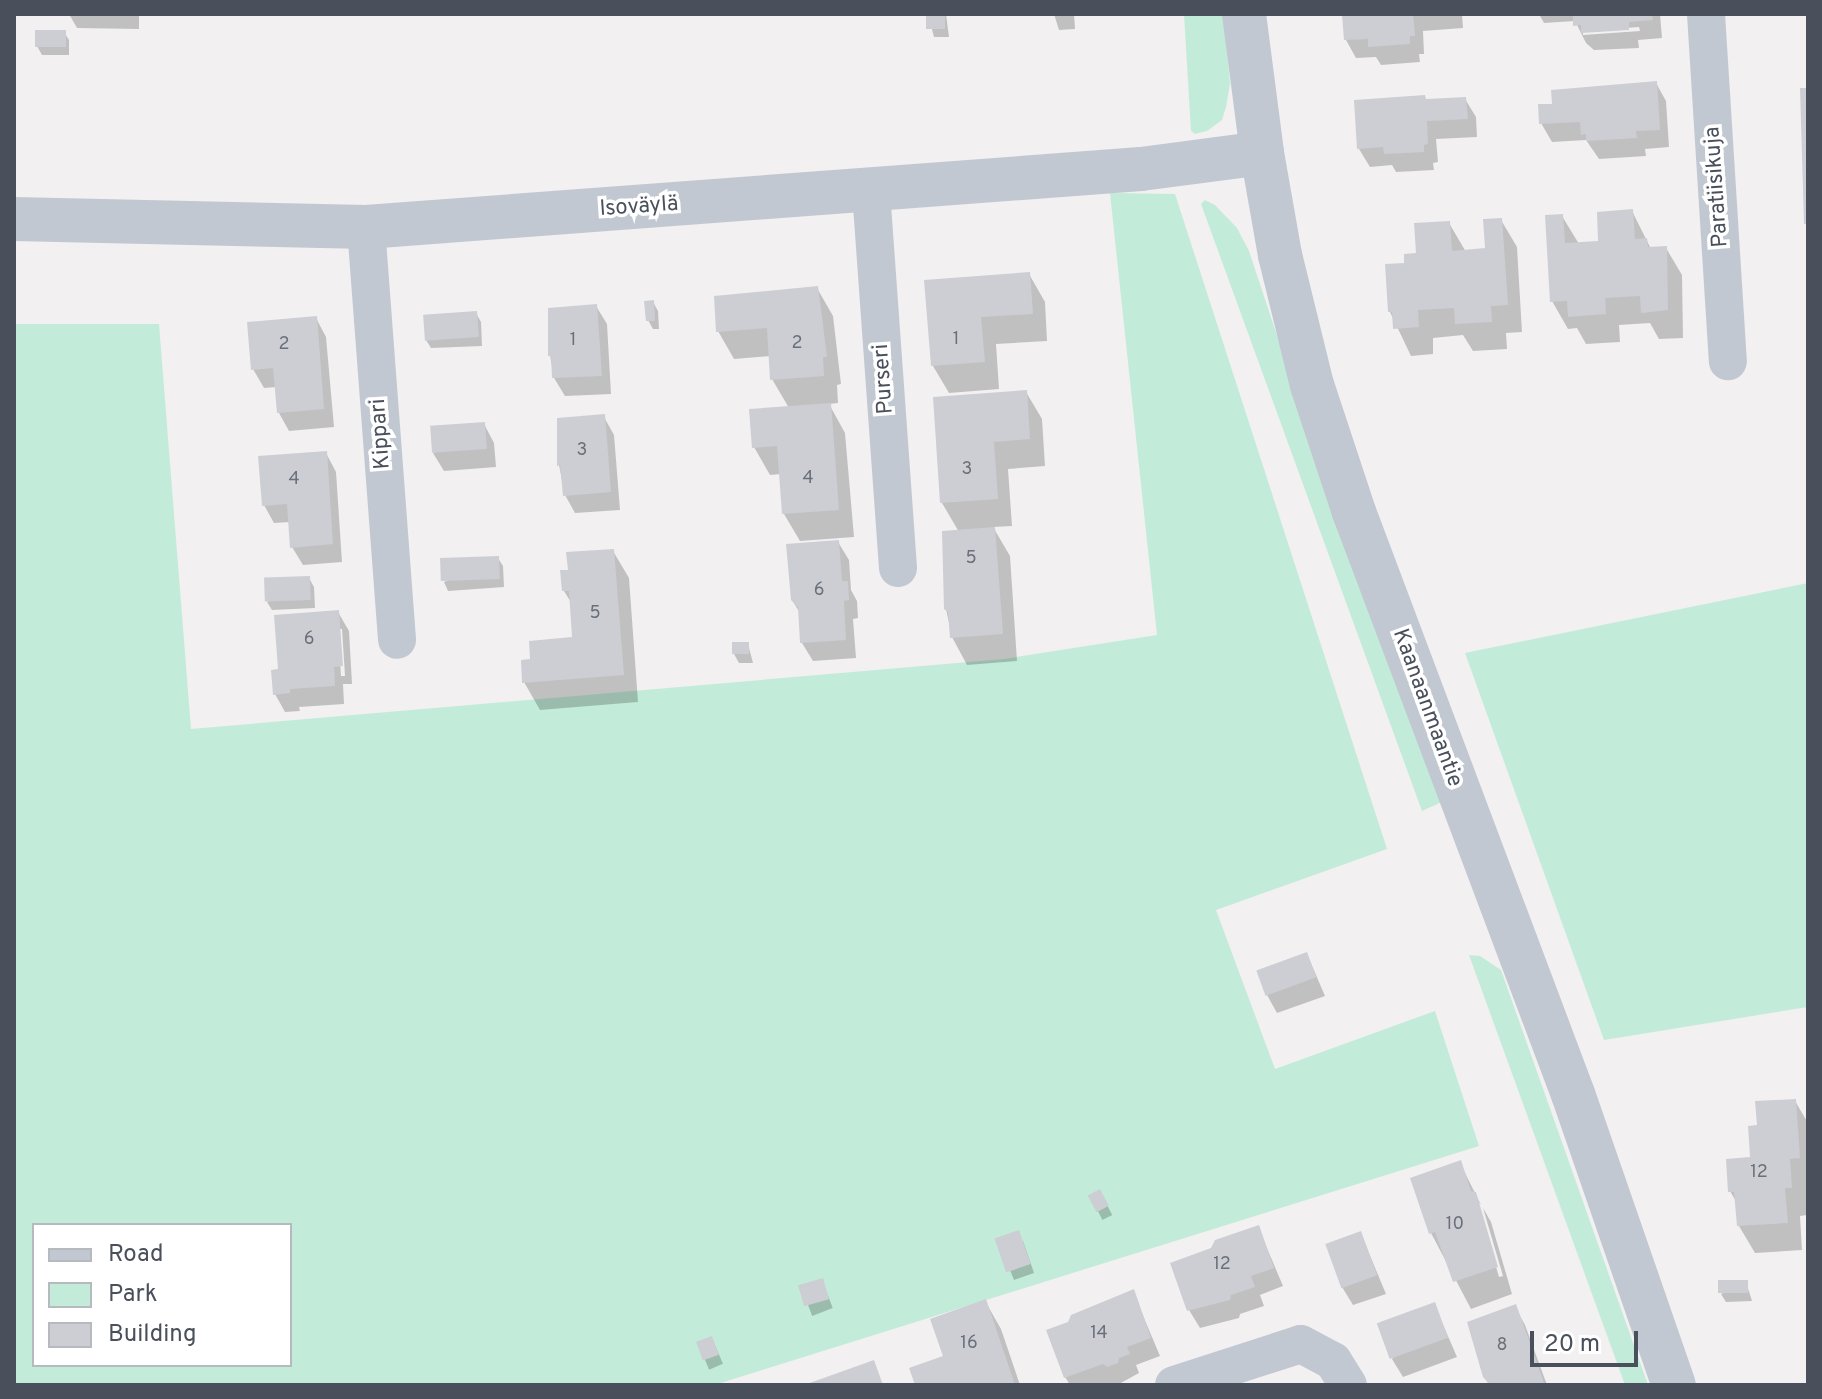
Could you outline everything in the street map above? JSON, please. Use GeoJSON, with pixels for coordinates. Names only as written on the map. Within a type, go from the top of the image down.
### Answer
{"type":"FeatureCollection","features":[{"type":"Feature","properties":{"kind":"street","name":"Kaanaanmaantie"},"geometry":{"type":"LineString","coordinates":[[1244,14],[1262,153],[1280,255],[1312,385],[1354,512],[1573,1094],[1674,1385]]}},
{"type":"Feature","properties":{"kind":"street","name":"Paratiisikuja"},"geometry":{"type":"LineString","coordinates":[[1706,14],[1728,361]]}},
{"type":"Feature","properties":{"kind":"street","name":"Isoväylä"},"geometry":{"type":"LineString","coordinates":[[14,219],[366,227],[1141,169],[1262,153]]}},
{"type":"Feature","properties":{"kind":"street","name":"Purseri"},"geometry":{"type":"LineString","coordinates":[[871,191],[898,568]]}},
{"type":"Feature","properties":{"kind":"street","name":"Kippari"},"geometry":{"type":"LineString","coordinates":[[366,227],[397,640]]}},
{"type":"Feature","properties":{"kind":"street"},"geometry":{"type":"LineString","coordinates":[[1174,1385],[1301,1344],[1333,1361],[1348,1385]]}},
{"type":"Feature","properties":{"kind":"green space"},"geometry":{"type":"Polygon","coordinates":[[[1184,14],[1224,14],[1230,84],[1226,107],[1222,120],[1207,131],[1195,134],[1191,131],[1184,14]]]}},
{"type":"Feature","properties":{"kind":"green space"},"geometry":{"type":"Polygon","coordinates":[[[1110,193],[1175,194],[1387,849],[1216,910],[1275,1069],[1435,1011],[1479,1146],[714,1385],[14,1385],[14,324],[159,324],[191,729],[1004,659],[1157,635],[1110,193]]]}},
{"type":"Feature","properties":{"kind":"green space"},"geometry":{"type":"Polygon","coordinates":[[[1205,200],[1215,205],[1237,228],[1249,251],[1292,381],[1444,801],[1422,811],[1201,204],[1205,200]]]}},
{"type":"Feature","properties":{"kind":"green space"},"geometry":{"type":"Polygon","coordinates":[[[1808,583],[1808,1007],[1604,1040],[1465,653],[1808,583]]]}},
{"type":"Feature","properties":{"kind":"green space"},"geometry":{"type":"Polygon","coordinates":[[[1469,955],[1480,956],[1501,970],[1648,1385],[1625,1385],[1469,955]]]}},
{"type":"Feature","properties":{"kind":"building"},"geometry":{"type":"Polygon","coordinates":[[[926,14],[945,14],[945,29],[926,29],[926,14]]]}},
{"type":"Feature","properties":{"kind":"building"},"geometry":{"type":"Polygon","coordinates":[[[1342,14],[1413,14],[1415,36],[1410,36],[1410,44],[1368,47],[1368,39],[1344,40],[1342,14]]]}},
{"type":"Feature","properties":{"kind":"building"},"geometry":{"type":"Polygon","coordinates":[[[1573,14],[1652,14],[1653,20],[1629,22],[1629,30],[1581,33],[1581,25],[1573,26],[1573,14]]]}},
{"type":"Feature","properties":{"kind":"building"},"geometry":{"type":"Polygon","coordinates":[[[35,30],[66,30],[66,47],[35,47],[35,30]]]}},
{"type":"Feature","properties":{"kind":"building"},"geometry":{"type":"Polygon","coordinates":[[[1657,81],[1660,130],[1636,131],[1637,138],[1586,141],[1586,134],[1581,135],[1580,122],[1539,124],[1538,104],[1552,104],[1551,90],[1657,81]]]}},
{"type":"Feature","properties":{"kind":"building"},"geometry":{"type":"Polygon","coordinates":[[[1800,88],[1808,88],[1808,224],[1804,224],[1800,88]]]}},
{"type":"Feature","properties":{"kind":"building"},"geometry":{"type":"Polygon","coordinates":[[[1425,95],[1426,99],[1466,97],[1468,119],[1427,121],[1428,144],[1424,145],[1424,152],[1384,154],[1383,147],[1357,149],[1354,100],[1425,95]]]}},
{"type":"Feature","properties":{"kind":"building"},"geometry":{"type":"Polygon","coordinates":[[[1633,209],[1635,239],[1647,238],[1648,247],[1667,246],[1668,310],[1641,313],[1640,296],[1605,298],[1606,314],[1568,317],[1567,301],[1550,302],[1545,215],[1563,214],[1565,243],[1598,241],[1597,212],[1633,209]]]}},
{"type":"Feature","properties":{"kind":"building"},"geometry":{"type":"Polygon","coordinates":[[[1502,218],[1508,305],[1491,306],[1492,322],[1455,324],[1454,308],[1418,310],[1419,327],[1393,329],[1392,312],[1388,312],[1385,264],[1404,263],[1404,254],[1416,253],[1414,223],[1450,221],[1452,251],[1485,248],[1483,219],[1502,218]]]}},
{"type":"Feature","properties":{"kind":"building"},"geometry":{"type":"Polygon","coordinates":[[[1030,272],[1033,314],[981,317],[985,362],[931,366],[924,280],[1030,272]]]}},
{"type":"Feature","properties":{"kind":"building"},"geometry":{"type":"Polygon","coordinates":[[[818,286],[827,357],[823,357],[824,376],[770,380],[767,328],[716,332],[714,296],[818,286]]]}},
{"type":"Feature","properties":{"kind":"building"},"geometry":{"type":"Polygon","coordinates":[[[654,300],[655,321],[646,321],[644,301],[654,300]]]}},
{"type":"Feature","properties":{"kind":"building"},"geometry":{"type":"Polygon","coordinates":[[[597,304],[602,376],[552,378],[551,356],[548,356],[548,308],[597,304]]]}},
{"type":"Feature","properties":{"kind":"building"},"geometry":{"type":"Polygon","coordinates":[[[477,311],[479,337],[425,341],[423,315],[477,311]]]}},
{"type":"Feature","properties":{"kind":"building"},"geometry":{"type":"Polygon","coordinates":[[[317,316],[324,409],[277,413],[273,368],[251,370],[247,322],[317,316]]]}},
{"type":"Feature","properties":{"kind":"building"},"geometry":{"type":"Polygon","coordinates":[[[1027,390],[1030,439],[994,442],[998,499],[940,503],[933,397],[1027,390]]]}},
{"type":"Feature","properties":{"kind":"building"},"geometry":{"type":"Polygon","coordinates":[[[831,403],[839,510],[782,514],[777,446],[752,448],[749,409],[831,403]]]}},
{"type":"Feature","properties":{"kind":"building"},"geometry":{"type":"Polygon","coordinates":[[[605,414],[611,492],[563,496],[560,465],[557,466],[557,418],[605,414]]]}},
{"type":"Feature","properties":{"kind":"building"},"geometry":{"type":"Polygon","coordinates":[[[485,422],[487,449],[432,453],[430,426],[485,422]]]}},
{"type":"Feature","properties":{"kind":"building"},"geometry":{"type":"Polygon","coordinates":[[[327,451],[333,544],[290,548],[287,504],[262,506],[258,456],[327,451]]]}},
{"type":"Feature","properties":{"kind":"building"},"geometry":{"type":"Polygon","coordinates":[[[995,527],[1003,634],[950,638],[948,612],[944,609],[942,531],[995,527]]]}},
{"type":"Feature","properties":{"kind":"building"},"geometry":{"type":"Polygon","coordinates":[[[839,540],[842,581],[848,581],[849,600],[844,601],[846,640],[800,643],[798,607],[791,600],[786,544],[839,540]]]}},
{"type":"Feature","properties":{"kind":"building"},"geometry":{"type":"Polygon","coordinates":[[[614,549],[624,675],[522,683],[521,660],[530,659],[529,641],[572,637],[569,591],[562,591],[560,570],[568,570],[566,552],[614,549]]]}},
{"type":"Feature","properties":{"kind":"building"},"geometry":{"type":"Polygon","coordinates":[[[499,556],[500,579],[441,581],[440,558],[499,556]]]}},
{"type":"Feature","properties":{"kind":"building"},"geometry":{"type":"Polygon","coordinates":[[[310,576],[311,600],[265,602],[264,578],[310,576]]]}},
{"type":"Feature","properties":{"kind":"building"},"geometry":{"type":"Polygon","coordinates":[[[339,610],[343,666],[334,667],[335,686],[290,689],[290,693],[273,695],[271,670],[278,669],[274,615],[339,610]]]}},
{"type":"Feature","properties":{"kind":"building"},"geometry":{"type":"Polygon","coordinates":[[[732,642],[749,642],[749,654],[732,654],[732,642]]]}},
{"type":"Feature","properties":{"kind":"building"},"geometry":{"type":"Polygon","coordinates":[[[1307,952],[1316,977],[1265,996],[1256,970],[1307,952]]]}},
{"type":"Feature","properties":{"kind":"building"},"geometry":{"type":"Polygon","coordinates":[[[1796,1099],[1800,1158],[1790,1159],[1792,1188],[1785,1188],[1788,1223],[1737,1226],[1734,1192],[1728,1192],[1726,1159],[1750,1157],[1748,1126],[1757,1125],[1755,1101],[1796,1099]]]}},
{"type":"Feature","properties":{"kind":"building"},"geometry":{"type":"Polygon","coordinates":[[[1461,1160],[1471,1191],[1476,1192],[1498,1267],[1453,1282],[1435,1232],[1429,1234],[1410,1178],[1461,1160]]]}},
{"type":"Feature","properties":{"kind":"building"},"geometry":{"type":"Polygon","coordinates":[[[1100,1189],[1109,1206],[1097,1212],[1088,1196],[1100,1189]]]}},
{"type":"Feature","properties":{"kind":"building"},"geometry":{"type":"Polygon","coordinates":[[[1259,1225],[1274,1268],[1251,1276],[1255,1287],[1231,1295],[1230,1300],[1187,1311],[1170,1263],[1211,1248],[1215,1240],[1259,1225]]]}},
{"type":"Feature","properties":{"kind":"building"},"geometry":{"type":"Polygon","coordinates":[[[1019,1230],[1031,1264],[1006,1273],[994,1238],[1019,1230]]]}},
{"type":"Feature","properties":{"kind":"building"},"geometry":{"type":"Polygon","coordinates":[[[1361,1231],[1377,1275],[1341,1288],[1325,1244],[1361,1231]]]}},
{"type":"Feature","properties":{"kind":"building"},"geometry":{"type":"Polygon","coordinates":[[[823,1278],[829,1299],[804,1306],[798,1285],[823,1278]]]}},
{"type":"Feature","properties":{"kind":"building"},"geometry":{"type":"Polygon","coordinates":[[[1718,1280],[1748,1280],[1748,1293],[1718,1293],[1718,1280]]]}},
{"type":"Feature","properties":{"kind":"building"},"geometry":{"type":"Polygon","coordinates":[[[1134,1289],[1151,1338],[1127,1347],[1130,1354],[1119,1358],[1118,1363],[1107,1367],[1103,1364],[1064,1378],[1046,1330],[1068,1322],[1071,1315],[1134,1289]]]}},
{"type":"Feature","properties":{"kind":"building"},"geometry":{"type":"Polygon","coordinates":[[[986,1299],[1015,1385],[915,1385],[909,1368],[943,1356],[930,1319],[986,1299]]]}},
{"type":"Feature","properties":{"kind":"building"},"geometry":{"type":"Polygon","coordinates":[[[1435,1302],[1448,1338],[1390,1359],[1377,1323],[1435,1302]]]}},
{"type":"Feature","properties":{"kind":"building"},"geometry":{"type":"Polygon","coordinates":[[[1516,1304],[1544,1383],[1490,1385],[1483,1377],[1467,1322],[1516,1304]]]}},
{"type":"Feature","properties":{"kind":"building"},"geometry":{"type":"Polygon","coordinates":[[[712,1336],[719,1355],[703,1361],[696,1342],[712,1336]]]}},
{"type":"Feature","properties":{"kind":"building"},"geometry":{"type":"Polygon","coordinates":[[[874,1360],[883,1385],[804,1385],[874,1360]]]}}]}
